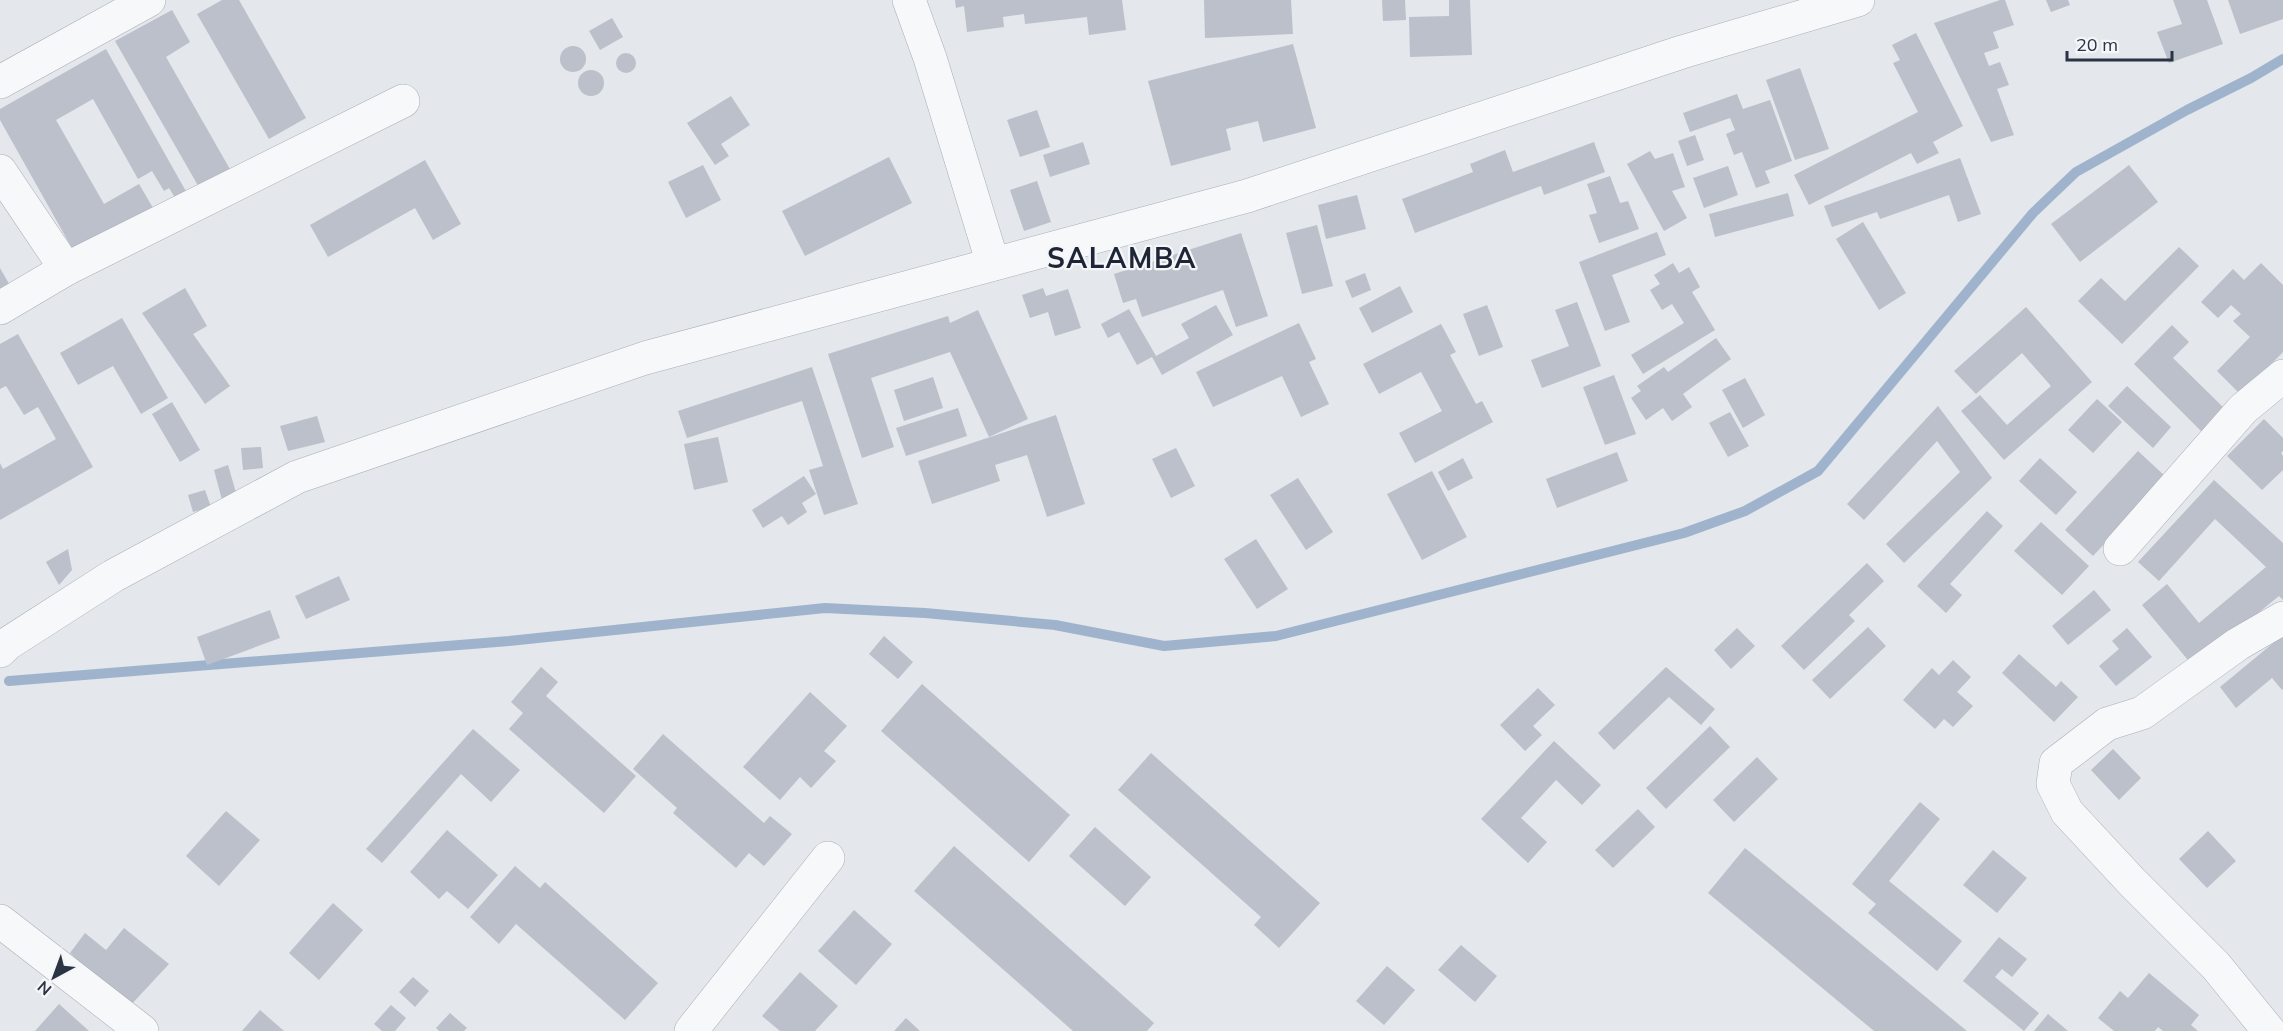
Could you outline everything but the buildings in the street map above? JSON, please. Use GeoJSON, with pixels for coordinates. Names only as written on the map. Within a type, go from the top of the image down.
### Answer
{"type":"FeatureCollection","features":[{"type":"Feature","properties":{"kind":"street"},"geometry":{"type":"LineString","coordinates":[[0,82],[149,0]]}},
{"type":"Feature","properties":{"kind":"street"},"geometry":{"type":"LineString","coordinates":[[909,0],[930,58],[993,264]]}},
{"type":"Feature","properties":{"kind":"street"},"geometry":{"type":"LineString","coordinates":[[2,643],[113,576],[297,477],[645,358],[1247,196],[1682,52],[1858,0]]}},
{"type":"Feature","properties":{"kind":"street"},"geometry":{"type":"LineString","coordinates":[[0,308],[66,268],[403,101]]}},
{"type":"Feature","properties":{"kind":"street"},"geometry":{"type":"LineString","coordinates":[[0,171],[66,268]]}},
{"type":"Feature","properties":{"kind":"street"},"geometry":{"type":"LineString","coordinates":[[2121,549],[2243,409],[2283,376]]}},
{"type":"Feature","properties":{"kind":"street"},"geometry":{"type":"LineString","coordinates":[[2270,1031],[2216,966],[2133,883],[2067,812],[2053,784],[2056,763],[2107,724],[2142,713],[2238,644],[2283,618]]}},
{"type":"Feature","properties":{"kind":"street"},"geometry":{"type":"LineString","coordinates":[[691,1031],[828,858]]}},
{"type":"Feature","properties":{"kind":"street"},"geometry":{"type":"LineString","coordinates":[[0,921],[142,1031]]}},
{"type":"Feature","properties":{"kind":"waterway"},"geometry":{"type":"LineString","coordinates":[[9,681],[509,641],[825,608],[925,613],[1055,625],[1164,646],[1276,636],[1684,533],[1745,511],[1818,471],[2033,213],[2076,172],[2283,59]]}},
{"type":"Feature","properties":{"kind":"district","name":"SALAMBA"},"geometry":{"type":"Point","coordinates":[1122,258]}}]}
